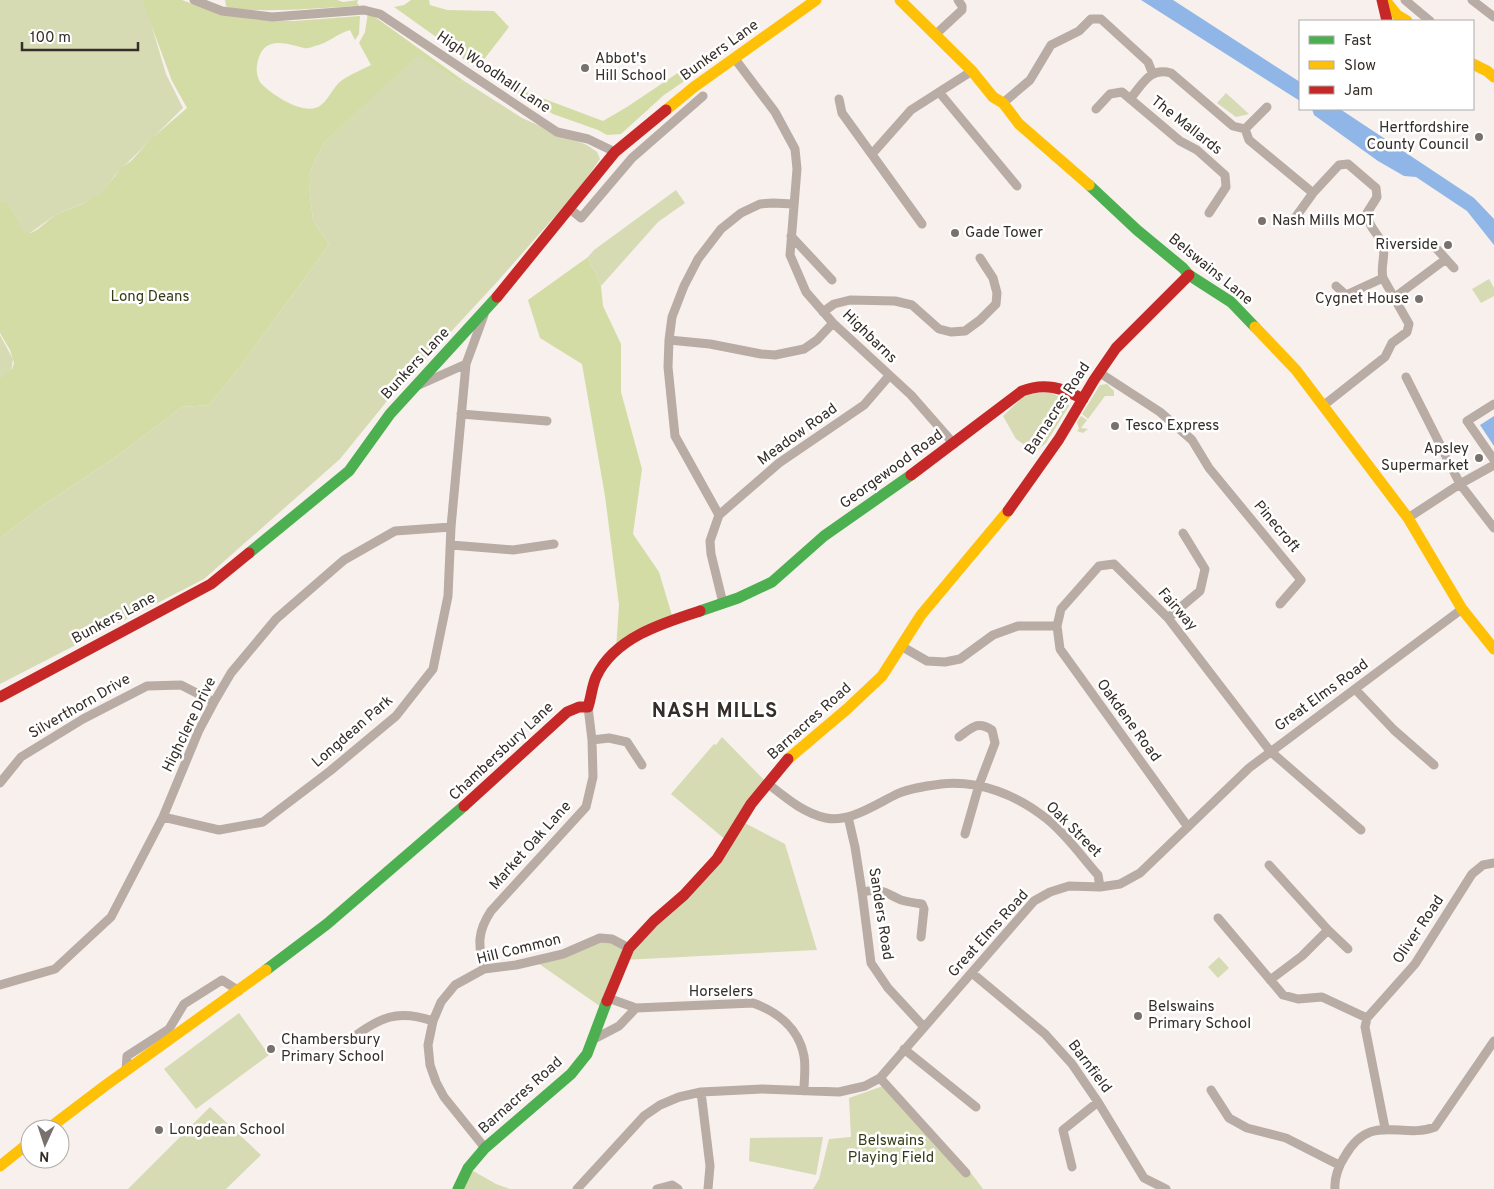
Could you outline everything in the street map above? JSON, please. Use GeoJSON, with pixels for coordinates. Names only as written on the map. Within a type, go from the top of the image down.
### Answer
{"type":"FeatureCollection","features":[{"type":"Feature","properties":{"kind":"street","name":"High Woodhall Lane"},"geometry":{"type":"LineString","coordinates":[[194,0],[222,11],[272,16],[364,10],[380,14],[557,132],[588,139],[616,152]]}},
{"type":"Feature","properties":{"kind":"street","name":"Bunkers Lane"},"geometry":{"type":"LineString","coordinates":[[0,697],[211,584],[349,471],[390,414],[486,312],[616,152],[694,87],[816,0]]}},
{"type":"Feature","properties":{"kind":"street","name":"Belswains Lane"},"geometry":{"type":"LineString","coordinates":[[900,0],[972,71],[993,97],[1003,104],[1019,124],[1189,275],[1231,302],[1296,370],[1324,404],[1408,518],[1462,609],[1494,649]]}},
{"type":"Feature","properties":{"kind":"street"},"geometry":{"type":"LineString","coordinates":[[936,35],[962,10],[958,0]]}},
{"type":"Feature","properties":{"kind":"street"},"geometry":{"type":"LineString","coordinates":[[1383,0],[1387,20]]}},
{"type":"Feature","properties":{"kind":"street"},"geometry":{"type":"LineString","coordinates":[[1383,0],[1397,15],[1405,20]]}},
{"type":"Feature","properties":{"kind":"street"},"geometry":{"type":"LineString","coordinates":[[1405,0],[1429,20]]}},
{"type":"Feature","properties":{"kind":"street"},"geometry":{"type":"LineString","coordinates":[[1472,0],[1494,17]]}},
{"type":"Feature","properties":{"kind":"street"},"geometry":{"type":"LineString","coordinates":[[1003,104],[1030,80],[1051,45],[1079,31],[1091,19],[1100,19],[1157,71],[1171,73],[1233,126],[1245,129]]}},
{"type":"Feature","properties":{"kind":"street"},"geometry":{"type":"LineString","coordinates":[[588,708],[591,689],[598,675],[610,657],[628,641],[642,631],[656,625],[723,603],[711,554],[710,541],[719,515],[676,436],[668,367],[672,317],[684,286],[698,259],[721,229],[741,213],[760,204],[793,204],[797,169],[795,149],[775,112],[735,59]]}},
{"type":"Feature","properties":{"kind":"street"},"geometry":{"type":"LineString","coordinates":[[1474,64],[1494,77]]}},
{"type":"Feature","properties":{"kind":"street"},"geometry":{"type":"LineString","coordinates":[[872,154],[912,110],[972,71]]}},
{"type":"Feature","properties":{"kind":"street"},"geometry":{"type":"LineString","coordinates":[[1130,99],[1157,71]]}},
{"type":"Feature","properties":{"kind":"street"},"geometry":{"type":"LineString","coordinates":[[939,92],[1017,186]]}},
{"type":"Feature","properties":{"kind":"street","name":"The Mallards"},"geometry":{"type":"LineString","coordinates":[[1096,109],[1110,94],[1122,92],[1180,141],[1197,150],[1225,175],[1226,187],[1209,213]]}},
{"type":"Feature","properties":{"kind":"street"},"geometry":{"type":"LineString","coordinates":[[569,208],[581,218],[632,158],[702,96]]}},
{"type":"Feature","properties":{"kind":"street"},"geometry":{"type":"LineString","coordinates":[[838,100],[842,113],[922,224]]}},
{"type":"Feature","properties":{"kind":"street"},"geometry":{"type":"LineString","coordinates":[[1245,129],[1267,107]]}},
{"type":"Feature","properties":{"kind":"street"},"geometry":{"type":"LineString","coordinates":[[1245,129],[1249,140],[1313,193]]}},
{"type":"Feature","properties":{"kind":"street"},"geometry":{"type":"LineString","coordinates":[[1295,218],[1313,193],[1339,165],[1348,164],[1376,188],[1377,197],[1366,213],[1368,223],[1384,246],[1381,271],[1383,278],[1409,324],[1408,332],[1392,344],[1386,358],[1324,404]]}},
{"type":"Feature","properties":{"kind":"street","name":"Highbarns"},"geometry":{"type":"LineString","coordinates":[[793,204],[790,255],[806,292],[822,312],[911,395],[954,444]]}},
{"type":"Feature","properties":{"kind":"street"},"geometry":{"type":"LineString","coordinates":[[791,236],[832,280]]}},
{"type":"Feature","properties":{"kind":"street"},"geometry":{"type":"LineString","coordinates":[[1435,247],[1454,268]]}},
{"type":"Feature","properties":{"kind":"street"},"geometry":{"type":"LineString","coordinates":[[822,312],[834,304],[850,300],[895,302],[912,305],[939,329],[951,332],[965,331],[980,320],[996,304],[997,293],[993,278],[980,258]]}},
{"type":"Feature","properties":{"kind":"street"},"geometry":{"type":"LineString","coordinates":[[1395,297],[1446,259]]}},
{"type":"Feature","properties":{"kind":"street","name":"Barnacres Road"},"geometry":{"type":"LineString","coordinates":[[458,1189],[468,1168],[485,1148],[571,1074],[587,1054],[629,948],[654,921],[684,895],[717,859],[751,804],[790,757],[847,709],[882,676],[921,615],[1002,519],[1066,429],[1116,348],[1189,275]]}},
{"type":"Feature","properties":{"kind":"street"},"geometry":{"type":"LineString","coordinates":[[1336,286],[1346,295],[1383,278]]}},
{"type":"Feature","properties":{"kind":"street","name":"Longdean Park"},"geometry":{"type":"LineString","coordinates":[[163,817],[219,830],[263,822],[330,771],[396,716],[433,669],[448,596],[466,364],[486,312]]}},
{"type":"Feature","properties":{"kind":"street"},"geometry":{"type":"LineString","coordinates":[[669,340],[710,344],[775,356],[804,349],[817,340],[834,323]]}},
{"type":"Feature","properties":{"kind":"street"},"geometry":{"type":"LineString","coordinates":[[415,387],[466,364]]}},
{"type":"Feature","properties":{"kind":"street","name":"Pinecroft"},"geometry":{"type":"LineString","coordinates":[[1100,373],[1160,412],[1192,440],[1209,468],[1301,580],[1280,604]]}},
{"type":"Feature","properties":{"kind":"street","name":"Meadow Road"},"geometry":{"type":"LineString","coordinates":[[719,515],[779,463],[864,405],[889,376]]}},
{"type":"Feature","properties":{"kind":"street"},"geometry":{"type":"LineString","coordinates":[[1406,377],[1460,484],[1494,528]]}},
{"type":"Feature","properties":{"kind":"street","name":"Georgewood Road"},"geometry":{"type":"LineString","coordinates":[[723,603],[752,592],[776,578],[824,537],[954,444],[1022,391],[1041,385],[1061,387],[1083,399]]}},
{"type":"Feature","properties":{"kind":"street"},"geometry":{"type":"LineString","coordinates":[[1494,404],[1467,421],[1494,460]]}},
{"type":"Feature","properties":{"kind":"street"},"geometry":{"type":"LineString","coordinates":[[461,414],[547,421]]}},
{"type":"Feature","properties":{"kind":"street"},"geometry":{"type":"LineString","coordinates":[[1408,518],[1494,464]]}},
{"type":"Feature","properties":{"kind":"street","name":"Highclere Drive"},"geometry":{"type":"LineString","coordinates":[[0,985],[55,969],[111,916],[163,817],[199,730],[214,702],[231,673],[276,619],[344,560],[396,531],[452,527]]}},
{"type":"Feature","properties":{"kind":"street"},"geometry":{"type":"LineString","coordinates":[[1168,618],[1200,591],[1204,569],[1183,533]]}},
{"type":"Feature","properties":{"kind":"street"},"geometry":{"type":"LineString","coordinates":[[451,545],[513,550],[554,544]]}},
{"type":"Feature","properties":{"kind":"street","name":"Fairway"},"geometry":{"type":"LineString","coordinates":[[1057,626],[1061,609],[1099,566],[1114,564],[1168,618],[1270,751],[1361,830]]}},
{"type":"Feature","properties":{"kind":"street","name":"Great Elms Road"},"geometry":{"type":"LineString","coordinates":[[577,1189],[644,1116],[660,1105],[679,1097],[701,1092],[762,1089],[839,1092],[865,1086],[880,1078],[1034,901],[1050,892],[1069,886],[1100,887],[1120,884],[1140,873],[1249,768],[1462,609]]}},
{"type":"Feature","properties":{"kind":"street"},"geometry":{"type":"LineString","coordinates":[[901,646],[927,661],[945,662],[960,660],[993,635],[1018,626],[1057,626]]}},
{"type":"Feature","properties":{"kind":"street","name":"Oakdene Road"},"geometry":{"type":"LineString","coordinates":[[1057,626],[1060,649],[1188,827]]}},
{"type":"Feature","properties":{"kind":"street","name":"Silverthorn Drive"},"geometry":{"type":"LineString","coordinates":[[0,783],[21,757],[82,719],[147,686],[181,685],[214,702]]}},
{"type":"Feature","properties":{"kind":"street"},"geometry":{"type":"LineString","coordinates":[[1355,689],[1394,730],[1434,765]]}},
{"type":"Feature","properties":{"kind":"street","name":"Chambersbury Lane"},"geometry":{"type":"LineString","coordinates":[[61,1119],[239,991],[327,924],[482,791],[567,712],[578,708],[588,708]]}},
{"type":"Feature","properties":{"kind":"street","name":"Market Oak Lane"},"geometry":{"type":"LineString","coordinates":[[484,969],[479,945],[480,933],[484,922],[491,911],[586,807],[594,777],[588,708]]}},
{"type":"Feature","properties":{"kind":"street"},"geometry":{"type":"LineString","coordinates":[[959,738],[975,726],[985,726],[992,730],[995,743],[979,785],[965,834]]}},
{"type":"Feature","properties":{"kind":"street"},"geometry":{"type":"LineString","coordinates":[[592,740],[609,738],[627,742],[642,765]]}},
{"type":"Feature","properties":{"kind":"street","name":"Oak Street"},"geometry":{"type":"LineString","coordinates":[[767,783],[802,810],[827,819],[848,817],[900,793],[924,786],[952,783],[979,785],[1022,800],[1048,820],[1098,875],[1100,887]]}},
{"type":"Feature","properties":{"kind":"street","name":"Sanders Road"},"geometry":{"type":"LineString","coordinates":[[848,817],[855,847],[871,963],[888,988],[924,1028]]}},
{"type":"Feature","properties":{"kind":"street","name":"Oliver Road"},"geometry":{"type":"LineString","coordinates":[[1367,1018],[1415,964],[1472,874],[1483,865],[1494,863]]}},
{"type":"Feature","properties":{"kind":"street"},"geometry":{"type":"LineString","coordinates":[[1269,865],[1328,930],[1348,948]]}},
{"type":"Feature","properties":{"kind":"street"},"geometry":{"type":"LineString","coordinates":[[862,892],[873,890],[886,891],[903,900],[922,904],[924,909],[920,937]]}},
{"type":"Feature","properties":{"kind":"street"},"geometry":{"type":"LineString","coordinates":[[1218,918],[1283,995],[1298,999],[1322,997],[1367,1018],[1365,1027],[1385,1128]]}},
{"type":"Feature","properties":{"kind":"street"},"geometry":{"type":"LineString","coordinates":[[1270,980],[1302,956],[1328,930]]}},
{"type":"Feature","properties":{"kind":"street","name":"Hill Common"},"geometry":{"type":"LineString","coordinates":[[485,1148],[444,1097],[430,1065],[428,1045],[433,1021],[441,1002],[455,985],[484,969],[516,965],[564,954],[600,938],[612,940],[629,948]]}},
{"type":"Feature","properties":{"kind":"street","name":"Barnfield"},"geometry":{"type":"LineString","coordinates":[[972,973],[1045,1034],[1072,1064],[1098,1102],[1144,1178],[1166,1189]]}},
{"type":"Feature","properties":{"kind":"street","name":"Chambersbury Lane"},"geometry":{"type":"LineString","coordinates":[[126,1071],[127,1056],[169,1029],[184,1004],[222,980],[239,991]]}},
{"type":"Feature","properties":{"kind":"street","name":"Horselers"},"geometry":{"type":"LineString","coordinates":[[608,998],[636,1008],[753,1004],[769,1009],[793,1029],[804,1056],[804,1092]]}},
{"type":"Feature","properties":{"kind":"street"},"geometry":{"type":"LineString","coordinates":[[594,1039],[620,1026],[636,1008]]}},
{"type":"Feature","properties":{"kind":"street"},"geometry":{"type":"LineString","coordinates":[[351,1039],[369,1025],[383,1018],[403,1014],[433,1021]]}},
{"type":"Feature","properties":{"kind":"street"},"geometry":{"type":"LineString","coordinates":[[1335,1189],[1340,1165],[1350,1147],[1365,1134],[1385,1128],[1422,1132],[1435,1127],[1494,1041]]}},
{"type":"Feature","properties":{"kind":"street"},"geometry":{"type":"LineString","coordinates":[[904,1049],[976,1107]]}},
{"type":"Feature","properties":{"kind":"street"},"geometry":{"type":"LineString","coordinates":[[880,1078],[966,1173]]}},
{"type":"Feature","properties":{"kind":"street"},"geometry":{"type":"LineString","coordinates":[[1211,1090],[1229,1118],[1247,1128],[1286,1138],[1340,1165]]}},
{"type":"Feature","properties":{"kind":"street"},"geometry":{"type":"LineString","coordinates":[[701,1092],[710,1166],[710,1189]]}},
{"type":"Feature","properties":{"kind":"street"},"geometry":{"type":"LineString","coordinates":[[1072,1167],[1063,1130],[1098,1102]]}},
{"type":"Feature","properties":{"kind":"street"},"geometry":{"type":"LineString","coordinates":[[0,1166],[20,1150]]}},
{"type":"Feature","properties":{"kind":"street"},"geometry":{"type":"LineString","coordinates":[[658,1189],[672,1185],[678,1189]]}},
{"type":"Feature","properties":{"kind":"green space"},"geometry":{"type":"Polygon","coordinates":[[[0,0],[144,0],[166,74],[183,108],[115,175],[101,196],[55,215],[26,236],[0,203],[0,0]]]}},
{"type":"Feature","properties":{"kind":"green space","name":"Long Deans"},"geometry":{"type":"Polygon","coordinates":[[[142,0],[182,0],[209,10],[259,20],[294,21],[360,16],[359,34],[355,40],[350,30],[310,48],[277,43],[271,44],[261,52],[257,68],[260,82],[280,98],[298,107],[307,109],[321,105],[341,81],[371,65],[359,43],[365,32],[368,12],[464,81],[459,82],[418,55],[324,143],[309,175],[309,185],[313,220],[329,245],[240,367],[209,405],[182,407],[117,456],[39,508],[0,538],[0,379],[12,369],[14,363],[10,350],[0,333],[0,202],[6,201],[25,234],[31,233],[55,215],[102,193],[121,168],[131,161],[152,138],[187,108],[172,81],[142,0]]]}},
{"type":"Feature","properties":{"kind":"green space"},"geometry":{"type":"Polygon","coordinates":[[[225,0],[337,0],[343,2],[358,0],[357,3],[359,5],[310,9],[249,10],[226,6],[225,0]]]}},
{"type":"Feature","properties":{"kind":"green space"},"geometry":{"type":"Polygon","coordinates":[[[411,0],[429,0],[430,5],[447,10],[494,11],[509,27],[479,66],[526,92],[603,121],[697,60],[722,47],[721,56],[664,95],[621,134],[607,135],[553,114],[467,62],[446,44],[394,7],[404,5],[411,0]]]}},
{"type":"Feature","properties":{"kind":"green space"},"geometry":{"type":"Polygon","coordinates":[[[418,54],[459,82],[464,81],[522,118],[587,145],[597,152],[600,159],[580,188],[496,283],[387,401],[340,459],[204,579],[0,684],[0,538],[39,508],[117,456],[182,407],[209,405],[240,367],[329,245],[313,220],[309,185],[309,175],[324,143],[418,54]]]}},
{"type":"Feature","properties":{"kind":"green space"},"geometry":{"type":"Polygon","coordinates":[[[1226,93],[1249,114],[1236,117],[1217,103],[1226,93]]]}},
{"type":"Feature","properties":{"kind":"green space"},"geometry":{"type":"Polygon","coordinates":[[[676,190],[685,203],[658,222],[601,286],[588,257],[594,250],[676,190]]]}},
{"type":"Feature","properties":{"kind":"green space"},"geometry":{"type":"Polygon","coordinates":[[[588,257],[601,286],[603,306],[621,344],[621,392],[642,469],[633,534],[659,572],[674,622],[616,649],[619,605],[605,496],[582,364],[540,338],[528,300],[588,257]]]}},
{"type":"Feature","properties":{"kind":"green space"},"geometry":{"type":"Polygon","coordinates":[[[1489,279],[1494,288],[1494,296],[1481,303],[1472,289],[1489,279]]]}},
{"type":"Feature","properties":{"kind":"green space"},"geometry":{"type":"Polygon","coordinates":[[[0,335],[13,359],[11,372],[0,380],[0,335]]]}},
{"type":"Feature","properties":{"kind":"green space"},"geometry":{"type":"Polygon","coordinates":[[[1107,384],[1114,391],[1114,396],[1105,396],[1088,419],[1082,414],[1100,385],[1107,384]]]}},
{"type":"Feature","properties":{"kind":"green space"},"geometry":{"type":"Polygon","coordinates":[[[1050,392],[1067,401],[1069,406],[1046,443],[1035,452],[1016,439],[1003,416],[1026,394],[1050,392]]]}},
{"type":"Feature","properties":{"kind":"green space"},"geometry":{"type":"Polygon","coordinates":[[[1081,416],[1087,420],[1081,428],[1088,429],[1083,433],[1077,431],[1079,429],[1077,422],[1081,416]]]}},
{"type":"Feature","properties":{"kind":"green space"},"geometry":{"type":"Polygon","coordinates":[[[722,737],[767,783],[741,821],[785,844],[817,950],[623,960],[604,1009],[535,961],[600,938],[629,948],[727,841],[671,794],[722,737]]]}},
{"type":"Feature","properties":{"kind":"green space"},"geometry":{"type":"Polygon","coordinates":[[[1219,957],[1229,968],[1218,978],[1208,967],[1219,957]]]}},
{"type":"Feature","properties":{"kind":"green space"},"geometry":{"type":"Polygon","coordinates":[[[239,1013],[269,1055],[196,1109],[164,1069],[239,1013]]]}},
{"type":"Feature","properties":{"kind":"green space","name":"Belswains Playing Field"},"geometry":{"type":"Polygon","coordinates":[[[883,1086],[971,1173],[983,1189],[813,1189],[819,1179],[829,1139],[851,1137],[849,1098],[883,1086]]]}},
{"type":"Feature","properties":{"kind":"green space"},"geometry":{"type":"Polygon","coordinates":[[[210,1107],[261,1155],[226,1189],[128,1189],[210,1107]]]}},
{"type":"Feature","properties":{"kind":"green space"},"geometry":{"type":"Polygon","coordinates":[[[823,1137],[816,1175],[749,1161],[750,1138],[823,1137]]]}},
{"type":"Feature","properties":{"kind":"green space"},"geometry":{"type":"Polygon","coordinates":[[[468,1168],[496,1184],[510,1189],[458,1189],[468,1168]]]}},
{"type":"Feature","properties":{"kind":"water"},"geometry":{"type":"Polygon","coordinates":[[[1141,0],[1173,0],[1299,81],[1299,100],[1141,0]]]}},
{"type":"Feature","properties":{"kind":"water"},"geometry":{"type":"Polygon","coordinates":[[[1312,110],[1342,110],[1474,198],[1494,219],[1494,245],[1467,211],[1416,177],[1404,176],[1378,161],[1314,115],[1312,110]]]}},
{"type":"Feature","properties":{"kind":"water"},"geometry":{"type":"Polygon","coordinates":[[[1494,416],[1494,446],[1480,425],[1494,416]]]}},
{"type":"Feature","properties":{"kind":"traffic: fast"},"geometry":{"type":"LineString","coordinates":[[1089,185],[1189,275],[1231,302],[1255,327]]}},
{"type":"Feature","properties":{"kind":"traffic: fast"},"geometry":{"type":"LineString","coordinates":[[249,553],[349,471],[390,414],[497,297]]}},
{"type":"Feature","properties":{"kind":"traffic: fast"},"geometry":{"type":"LineString","coordinates":[[700,611],[738,598],[772,582],[824,536],[911,475]]}},
{"type":"Feature","properties":{"kind":"traffic: fast"},"geometry":{"type":"LineString","coordinates":[[266,970],[327,924],[464,806]]}},
{"type":"Feature","properties":{"kind":"traffic: fast"},"geometry":{"type":"LineString","coordinates":[[458,1189],[468,1168],[485,1148],[571,1074],[587,1054],[607,1001]]}},
{"type":"Feature","properties":{"kind":"traffic: slow"},"geometry":{"type":"LineString","coordinates":[[666,110],[694,87],[816,0]]}},
{"type":"Feature","properties":{"kind":"traffic: slow"},"geometry":{"type":"LineString","coordinates":[[900,0],[972,71],[993,97],[1003,103],[1019,124],[1089,185]]}},
{"type":"Feature","properties":{"kind":"traffic: slow"},"geometry":{"type":"LineString","coordinates":[[1385,0],[1397,15],[1405,20]]}},
{"type":"Feature","properties":{"kind":"traffic: slow"},"geometry":{"type":"LineString","coordinates":[[1474,64],[1494,77]]}},
{"type":"Feature","properties":{"kind":"traffic: slow"},"geometry":{"type":"LineString","coordinates":[[1255,327],[1296,370],[1408,518],[1462,609],[1494,649]]}},
{"type":"Feature","properties":{"kind":"traffic: slow"},"geometry":{"type":"LineString","coordinates":[[788,759],[847,709],[882,676],[921,615],[1008,511]]}},
{"type":"Feature","properties":{"kind":"traffic: slow"},"geometry":{"type":"LineString","coordinates":[[61,1119],[266,970]]}},
{"type":"Feature","properties":{"kind":"traffic: slow"},"geometry":{"type":"LineString","coordinates":[[0,1166],[20,1150]]}},
{"type":"Feature","properties":{"kind":"traffic: jam"},"geometry":{"type":"LineString","coordinates":[[1382,0],[1387,20]]}},
{"type":"Feature","properties":{"kind":"traffic: jam"},"geometry":{"type":"LineString","coordinates":[[497,297],[615,152],[666,110]]}},
{"type":"Feature","properties":{"kind":"traffic: jam"},"geometry":{"type":"LineString","coordinates":[[1008,511],[1059,439],[1094,380],[1116,348],[1189,275]]}},
{"type":"Feature","properties":{"kind":"traffic: jam"},"geometry":{"type":"LineString","coordinates":[[911,475],[1022,391],[1030,388],[1046,387],[1061,389],[1083,399]]}},
{"type":"Feature","properties":{"kind":"traffic: jam"},"geometry":{"type":"LineString","coordinates":[[0,697],[211,584],[249,553]]}},
{"type":"Feature","properties":{"kind":"traffic: jam"},"geometry":{"type":"LineString","coordinates":[[464,806],[567,712],[579,707],[588,707],[596,677],[604,663],[614,652],[640,634],[700,611]]}},
{"type":"Feature","properties":{"kind":"traffic: jam"},"geometry":{"type":"LineString","coordinates":[[607,1001],[629,948],[654,921],[684,895],[717,859],[751,804],[788,759]]}},
{"type":"Feature","properties":{"kind":"place","name":"Abbot's Hill School"},"geometry":{"type":"Point","coordinates":[585,68]}},
{"type":"Feature","properties":{"kind":"place","name":"Hertfordshire County Council"},"geometry":{"type":"Point","coordinates":[1479,137]}},
{"type":"Feature","properties":{"kind":"place","name":"Nash Mills MOT"},"geometry":{"type":"Point","coordinates":[1262,221]}},
{"type":"Feature","properties":{"kind":"place","name":"Gade Tower"},"geometry":{"type":"Point","coordinates":[955,233]}},
{"type":"Feature","properties":{"kind":"place","name":"Riverside"},"geometry":{"type":"Point","coordinates":[1448,245]}},
{"type":"Feature","properties":{"kind":"place","name":"Cygnet House"},"geometry":{"type":"Point","coordinates":[1419,299]}},
{"type":"Feature","properties":{"kind":"place","name":"Tesco Express"},"geometry":{"type":"Point","coordinates":[1115,426]}},
{"type":"Feature","properties":{"kind":"place","name":"Apsley Supermarket"},"geometry":{"type":"Point","coordinates":[1479,458]}},
{"type":"Feature","properties":{"kind":"place","name":"Belswains Primary School"},"geometry":{"type":"Point","coordinates":[1138,1016]}},
{"type":"Feature","properties":{"kind":"place","name":"Chambersbury Primary School"},"geometry":{"type":"Point","coordinates":[271,1049]}},
{"type":"Feature","properties":{"kind":"place","name":"Longdean School"},"geometry":{"type":"Point","coordinates":[159,1130]}},
{"type":"Feature","properties":{"kind":"district","name":"NASH MILLS"},"geometry":{"type":"Point","coordinates":[715,712]}}]}
